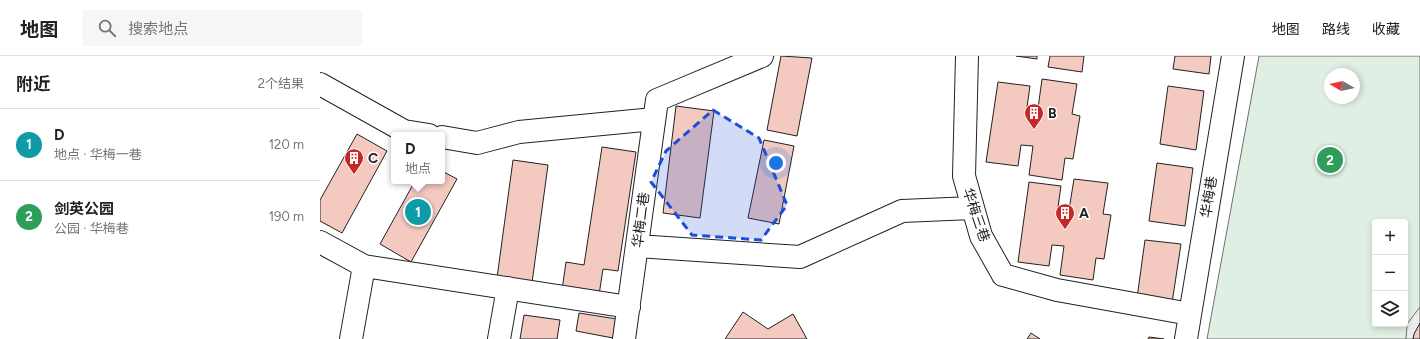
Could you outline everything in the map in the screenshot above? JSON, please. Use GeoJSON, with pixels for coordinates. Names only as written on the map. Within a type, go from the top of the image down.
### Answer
{"type":"FeatureCollection","features":[{"type":"Feature","properties":{"kind":"street"},"geometry":{"type":"LineString","coordinates":[[445,138],[477,143],[519,132],[655,110],[762,56]]}},
{"type":"Feature","properties":{"kind":"street","name":"华梅三巷"},"geometry":{"type":"LineString","coordinates":[[967,56],[964,176],[981,236],[1003,274],[1058,290],[1190,314]]}},
{"type":"Feature","properties":{"kind":"street","name":"华梅巷"},"geometry":{"type":"LineString","coordinates":[[1186,339],[1233,56]]}},
{"type":"Feature","properties":{"kind":"street"},"geometry":{"type":"LineString","coordinates":[[320,84],[404,131],[410,132]]}},
{"type":"Feature","properties":{"kind":"street","name":"华梅二巷"},"geometry":{"type":"LineString","coordinates":[[624,339],[655,110]]}},
{"type":"Feature","properties":{"kind":"street"},"geometry":{"type":"LineString","coordinates":[[637,246],[800,257],[902,211],[972,208]]}},
{"type":"Feature","properties":{"kind":"street"},"geometry":{"type":"LineString","coordinates":[[320,242],[364,266],[629,307]]}},
{"type":"Feature","properties":{"kind":"street"},"geometry":{"type":"LineString","coordinates":[[351,339],[364,266]]}},
{"type":"Feature","properties":{"kind":"street"},"geometry":{"type":"LineString","coordinates":[[500,339],[508,288]]}},
{"type":"Feature","properties":{"kind":"highlighted area"},"geometry":{"type":"Polygon","coordinates":[[[713,110],[759,138],[787,205],[761,240],[692,235],[651,182],[666,151],[713,110]]]}},
{"type":"Feature","properties":{"kind":"green space"},"geometry":{"type":"Polygon","coordinates":[[[1259,56],[1420,56],[1420,339],[1207,339],[1259,56]]]}},
{"type":"Feature","properties":{"kind":"shaded area"},"geometry":{"type":"Polygon","coordinates":[[[1420,307],[1420,339],[1406,339],[1408,323],[1420,307]]]}},
{"type":"Feature","properties":{"kind":"building"},"geometry":{"type":"Polygon","coordinates":[[[781,56],[812,58],[797,136],[767,130],[781,56]]]}},
{"type":"Feature","properties":{"kind":"building"},"geometry":{"type":"Polygon","coordinates":[[[1016,56],[1037,56],[1037,59],[1016,56]]]}},
{"type":"Feature","properties":{"kind":"building"},"geometry":{"type":"Polygon","coordinates":[[[1050,56],[1084,56],[1082,72],[1048,67],[1050,56]]]}},
{"type":"Feature","properties":{"kind":"building"},"geometry":{"type":"Polygon","coordinates":[[[1175,56],[1211,56],[1209,74],[1173,69],[1175,56]]]}},
{"type":"Feature","properties":{"kind":"building","name":"B"},"geometry":{"type":"Polygon","coordinates":[[[1042,79],[1077,84],[1072,114],[1080,116],[1073,159],[1065,158],[1062,180],[1029,175],[1033,146],[1021,145],[1018,166],[986,162],[998,82],[1030,86],[1026,114],[1037,116],[1042,79]]]}},
{"type":"Feature","properties":{"kind":"building"},"geometry":{"type":"Polygon","coordinates":[[[1168,86],[1204,91],[1196,150],[1160,144],[1168,86]]]}},
{"type":"Feature","properties":{"kind":"building"},"geometry":{"type":"Polygon","coordinates":[[[676,106],[714,111],[700,218],[663,213],[676,106]]]}},
{"type":"Feature","properties":{"kind":"building","name":"C"},"geometry":{"type":"Polygon","coordinates":[[[357,134],[387,151],[342,233],[320,221],[320,200],[357,134]]]}},
{"type":"Feature","properties":{"kind":"building"},"geometry":{"type":"Polygon","coordinates":[[[764,140],[794,146],[779,224],[748,218],[764,140]]]}},
{"type":"Feature","properties":{"kind":"building"},"geometry":{"type":"Polygon","coordinates":[[[602,147],[636,152],[618,271],[603,269],[599,295],[562,290],[566,262],[584,265],[602,147]]]}},
{"type":"Feature","properties":{"kind":"building"},"geometry":{"type":"Polygon","coordinates":[[[513,160],[548,165],[532,283],[497,278],[513,160]]]}},
{"type":"Feature","properties":{"kind":"building"},"geometry":{"type":"Polygon","coordinates":[[[1157,163],[1193,168],[1185,226],[1149,221],[1157,163]]]}},
{"type":"Feature","properties":{"kind":"building"},"geometry":{"type":"Polygon","coordinates":[[[445,173],[457,179],[411,262],[380,244],[413,184],[445,184],[445,173]]]}},
{"type":"Feature","properties":{"kind":"building","name":"A"},"geometry":{"type":"Polygon","coordinates":[[[1074,179],[1108,183],[1103,214],[1111,215],[1104,259],[1096,258],[1093,280],[1060,275],[1064,246],[1052,245],[1049,266],[1018,262],[1029,182],[1061,186],[1057,214],[1068,216],[1074,179]]]}},
{"type":"Feature","properties":{"kind":"building"},"geometry":{"type":"Polygon","coordinates":[[[1145,240],[1181,244],[1172,303],[1137,298],[1145,240]]]}},
{"type":"Feature","properties":{"kind":"building"},"geometry":{"type":"Polygon","coordinates":[[[743,312],[768,329],[793,314],[807,339],[725,339],[743,312]]]}},
{"type":"Feature","properties":{"kind":"building"},"geometry":{"type":"Polygon","coordinates":[[[579,313],[617,319],[613,338],[576,331],[579,313]]]}},
{"type":"Feature","properties":{"kind":"building"},"geometry":{"type":"Polygon","coordinates":[[[524,315],[560,320],[557,339],[520,339],[524,315]]]}},
{"type":"Feature","properties":{"kind":"building"},"geometry":{"type":"Polygon","coordinates":[[[1420,323],[1420,339],[1413,339],[1414,334],[1420,323]]]}},
{"type":"Feature","properties":{"kind":"building"},"geometry":{"type":"Polygon","coordinates":[[[1031,333],[1040,339],[1027,339],[1031,333]]]}},
{"type":"Feature","properties":{"kind":"building"},"geometry":{"type":"Polygon","coordinates":[[[1149,337],[1164,339],[1148,339],[1149,337]]]}},
{"type":"Feature","properties":{"kind":"place","name":"B"},"geometry":{"type":"Point","coordinates":[1034,130]}},
{"type":"Feature","properties":{"kind":"place","name":"剑英公园"},"geometry":{"type":"Point","coordinates":[1330,160]}},
{"type":"Feature","properties":{"kind":"place","name":"C"},"geometry":{"type":"Point","coordinates":[354,175]}},
{"type":"Feature","properties":{"kind":"place","name":"D"},"geometry":{"type":"Point","coordinates":[418,212]}},
{"type":"Feature","properties":{"kind":"place","name":"A"},"geometry":{"type":"Point","coordinates":[1065,230]}}]}
